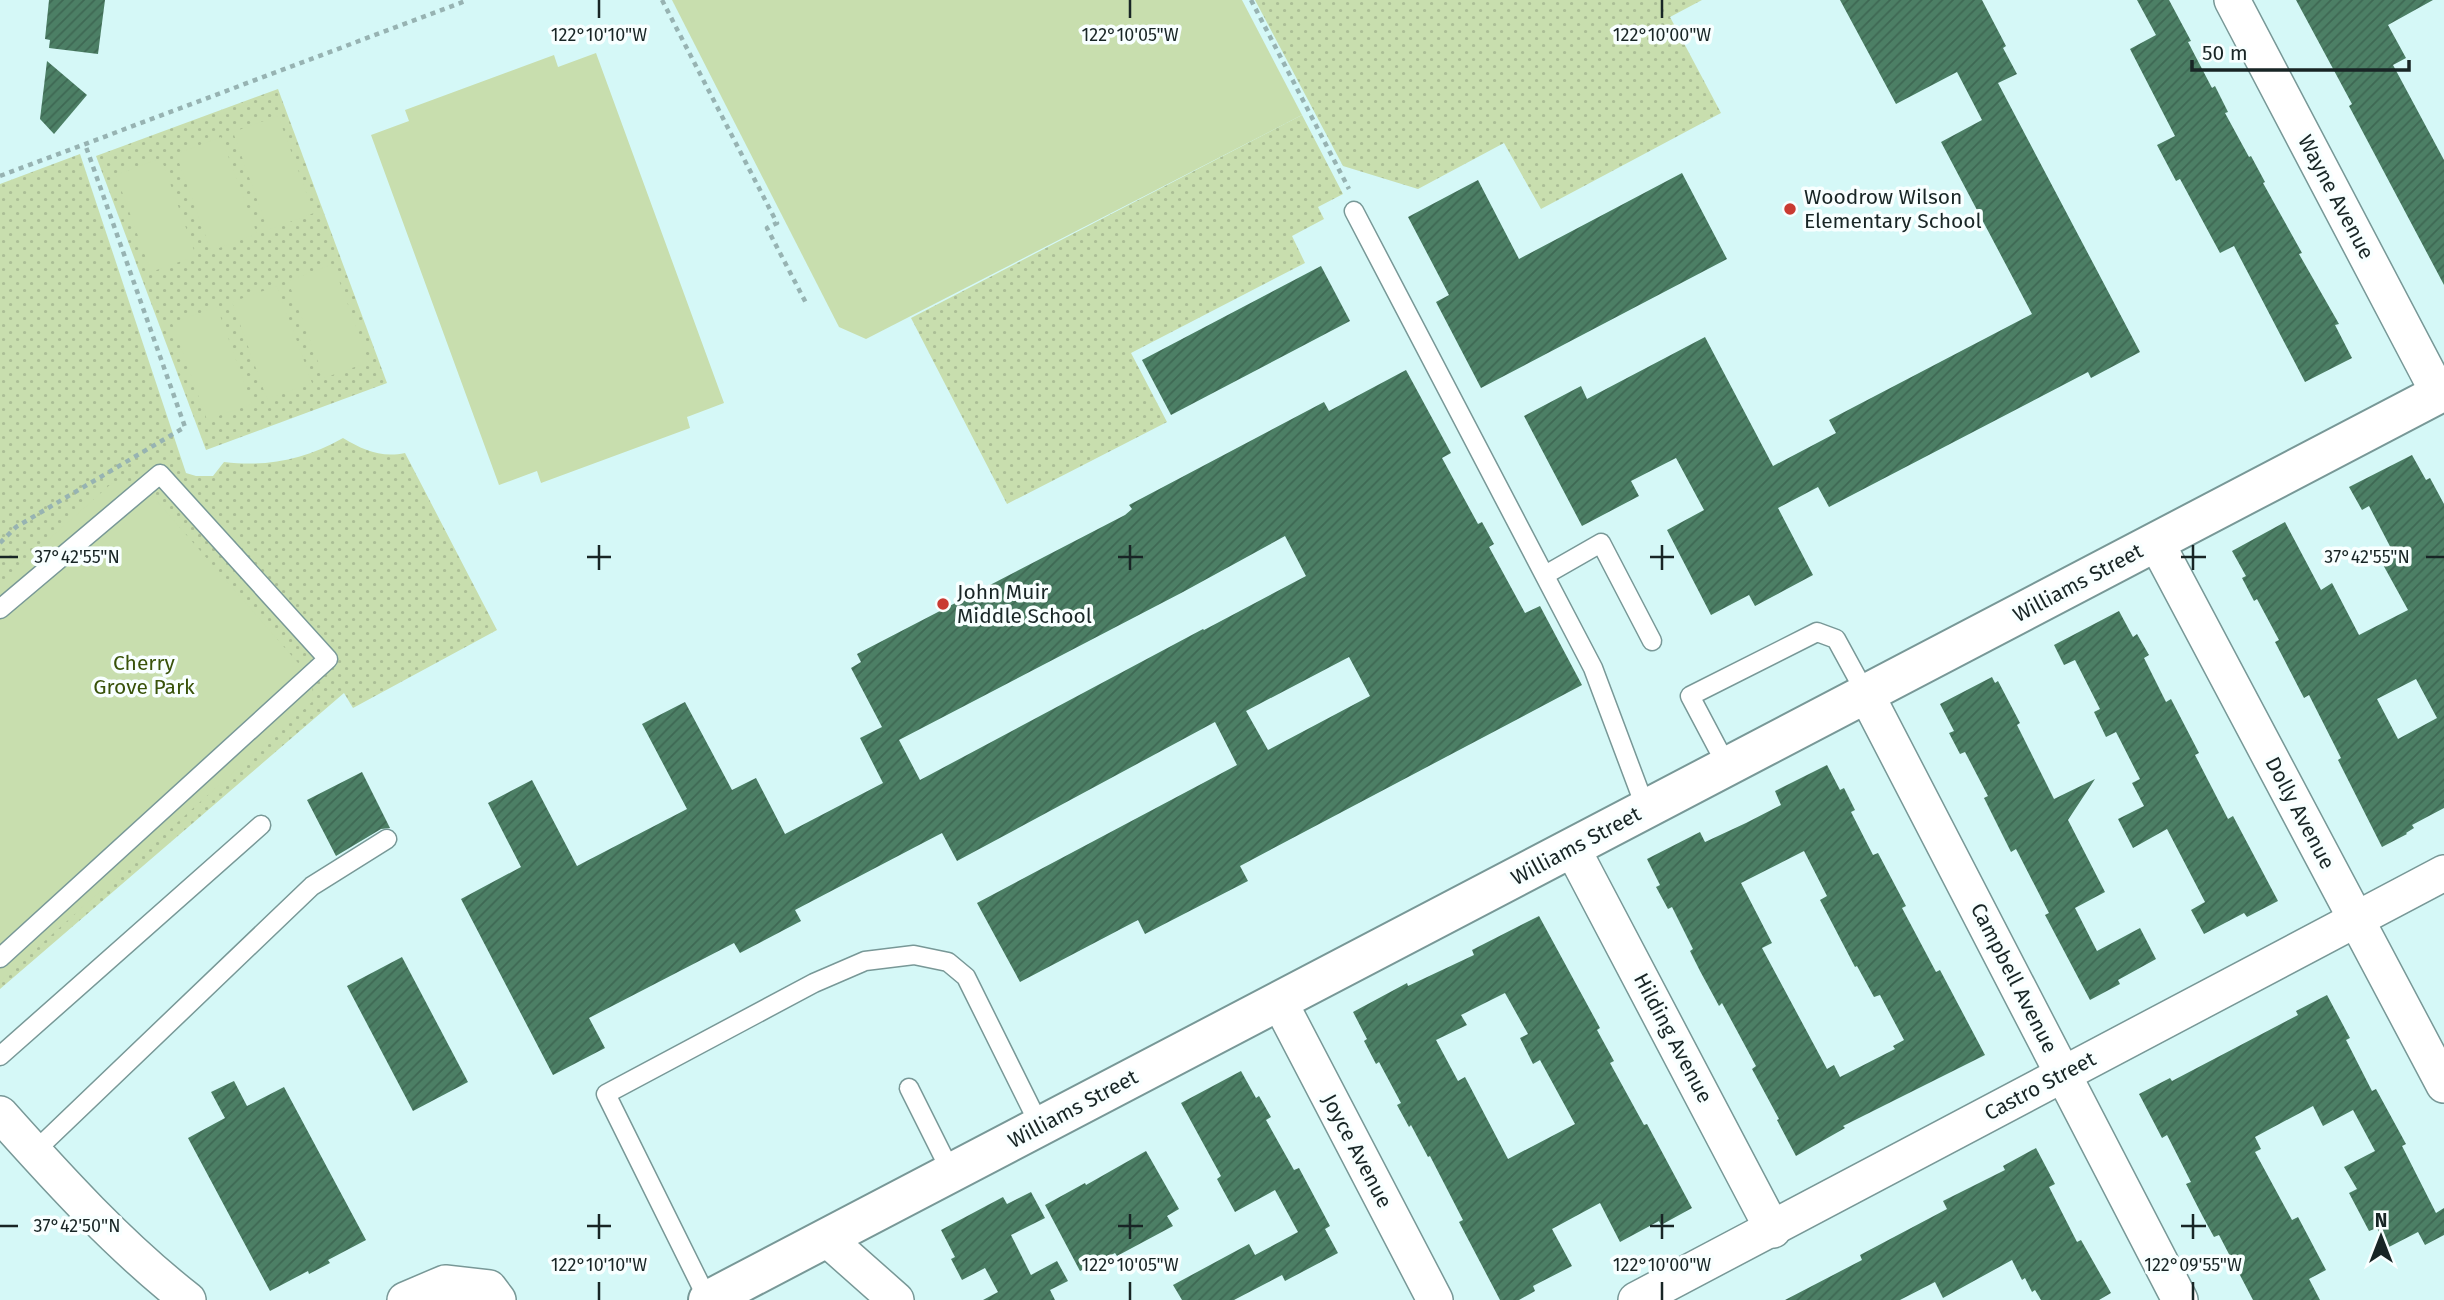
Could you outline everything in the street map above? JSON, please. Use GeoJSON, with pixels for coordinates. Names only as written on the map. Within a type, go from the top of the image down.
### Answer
{"type":"FeatureCollection","features":[{"type":"Feature","properties":{"kind":"street","name":"Wayne Avenue"},"geometry":{"type":"LineString","coordinates":[[2232,0],[2441,393]]}},
{"type":"Feature","properties":{"kind":"street","name":"Williams Street"},"geometry":{"type":"LineString","coordinates":[[708,1300],[2441,393]]}},
{"type":"Feature","properties":{"kind":"street","name":"Dolly Avenue"},"geometry":{"type":"LineString","coordinates":[[2156,542],[2444,1085]]}},
{"type":"Feature","properties":{"kind":"street","name":"Campbell Avenue"},"geometry":{"type":"LineString","coordinates":[[1866,694],[2180,1300]]}},
{"type":"Feature","properties":{"kind":"street","name":"Hilding Avenue"},"geometry":{"type":"LineString","coordinates":[[1572,848],[1773,1230]]}},
{"type":"Feature","properties":{"kind":"street","name":"Castro Street"},"geometry":{"type":"LineString","coordinates":[[1636,1300],[1773,1230],[2444,873]]}},
{"type":"Feature","properties":{"kind":"street","name":"Joyce Avenue"},"geometry":{"type":"LineString","coordinates":[[1279,1001],[1435,1300]]}},
{"type":"Feature","properties":{"kind":"street"},"geometry":{"type":"LineString","coordinates":[[0,1114],[149,1270],[188,1300]]}},
{"type":"Feature","properties":{"kind":"street"},"geometry":{"type":"LineString","coordinates":[[826,1238],[896,1300]]}},
{"type":"Feature","properties":{"kind":"street"},"geometry":{"type":"LineString","coordinates":[[405,1300],[445,1283],[489,1288],[498,1300]]}},
{"type":"Feature","properties":{"kind":"lane"},"geometry":{"type":"LineString","coordinates":[[1354,211],[1593,668],[1646,809]]}},
{"type":"Feature","properties":{"kind":"lane"},"geometry":{"type":"LineString","coordinates":[[0,610],[160,474],[328,659],[0,958]]}},
{"type":"Feature","properties":{"kind":"lane"},"geometry":{"type":"LineString","coordinates":[[1545,575],[1601,543],[1652,640]]}},
{"type":"Feature","properties":{"kind":"lane"},"geometry":{"type":"LineString","coordinates":[[1727,766],[1690,696],[1817,632],[1836,639],[1866,694]]}},
{"type":"Feature","properties":{"kind":"lane"},"geometry":{"type":"LineString","coordinates":[[0,1056],[261,825]]}},
{"type":"Feature","properties":{"kind":"lane"},"geometry":{"type":"LineString","coordinates":[[34,1152],[312,886],[387,839]]}},
{"type":"Feature","properties":{"kind":"lane"},"geometry":{"type":"LineString","coordinates":[[708,1300],[606,1094],[814,984],[864,961],[914,955],[948,962],[966,977],[1040,1126]]}},
{"type":"Feature","properties":{"kind":"lane"},"geometry":{"type":"LineString","coordinates":[[909,1088],[951,1172]]}},
{"type":"Feature","properties":{"kind":"path"},"geometry":{"type":"LineString","coordinates":[[0,176],[468,0]]}},
{"type":"Feature","properties":{"kind":"path"},"geometry":{"type":"LineString","coordinates":[[662,0],[777,223],[767,228],[806,303]]}},
{"type":"Feature","properties":{"kind":"path"},"geometry":{"type":"LineString","coordinates":[[1251,0],[1351,192]]}},
{"type":"Feature","properties":{"kind":"path"},"geometry":{"type":"LineString","coordinates":[[0,542],[16,527],[185,427],[85,144]]}},
{"type":"Feature","properties":{"kind":"green space"},"geometry":{"type":"Polygon","coordinates":[[[672,0],[1242,0],[1302,115],[866,339],[839,327],[672,0]]]}},
{"type":"Feature","properties":{"kind":"green space"},"geometry":{"type":"Polygon","coordinates":[[[1255,0],[1702,0],[1670,17],[1721,113],[1541,209],[1504,143],[1418,189],[1343,166],[1255,0]]]}},
{"type":"Feature","properties":{"kind":"green space"},"geometry":{"type":"Polygon","coordinates":[[[596,53],[724,403],[687,417],[690,428],[541,483],[537,471],[499,485],[371,135],[409,121],[405,110],[554,55],[558,67],[596,53]]]}},
{"type":"Feature","properties":{"kind":"green space"},"geometry":{"type":"Polygon","coordinates":[[[278,89],[387,383],[206,450],[96,156],[278,89]]]}},
{"type":"Feature","properties":{"kind":"green space"},"geometry":{"type":"Polygon","coordinates":[[[1302,115],[1343,194],[1318,207],[1324,219],[1292,236],[1305,263],[1131,353],[1167,422],[1007,504],[911,318],[1302,115]]]}},
{"type":"Feature","properties":{"kind":"green space"},"geometry":{"type":"Polygon","coordinates":[[[278,116],[314,213],[268,230],[233,132],[278,116]]]}},
{"type":"Feature","properties":{"kind":"green space"},"geometry":{"type":"Polygon","coordinates":[[[221,137],[257,234],[211,251],[176,154],[221,137]]]}},
{"type":"Feature","properties":{"kind":"green space","name":"Cherry Grove Park"},"geometry":{"type":"Polygon","coordinates":[[[80,154],[186,473],[213,476],[224,462],[256,463],[300,457],[343,438],[372,452],[405,453],[497,630],[353,708],[344,693],[0,989],[0,184],[80,154]]]}},
{"type":"Feature","properties":{"kind":"green space"},"geometry":{"type":"Polygon","coordinates":[[[161,158],[196,256],[151,272],[116,175],[161,158]]]}},
{"type":"Feature","properties":{"kind":"green space"},"geometry":{"type":"Polygon","coordinates":[[[333,264],[369,362],[324,378],[288,281],[333,264]]]}},
{"type":"Feature","properties":{"kind":"green space"},"geometry":{"type":"Polygon","coordinates":[[[277,286],[312,383],[267,399],[232,302],[277,286]]]}},
{"type":"Feature","properties":{"kind":"green space"},"geometry":{"type":"Polygon","coordinates":[[[217,307],[252,404],[207,420],[172,323],[217,307]]]}},
{"type":"Feature","properties":{"kind":"green space","name":"Cherry Grove Park"},"geometry":{"type":"Polygon","coordinates":[[[112,483],[142,484],[312,679],[313,701],[0,981],[0,583],[112,483]]]}},
{"type":"Feature","properties":{"kind":"building"},"geometry":{"type":"Polygon","coordinates":[[[49,0],[105,0],[98,54],[49,48],[50,40],[45,39],[49,0]]]}},
{"type":"Feature","properties":{"kind":"building"},"geometry":{"type":"Polygon","coordinates":[[[1840,0],[1982,0],[2017,74],[1998,83],[2140,352],[2091,378],[2088,372],[1829,507],[1818,487],[1778,508],[1813,575],[1755,606],[1749,595],[1711,615],[1667,530],[1704,510],[1676,458],[1631,481],[1639,496],[1582,526],[1524,416],[1581,386],[1587,399],[1705,337],[1773,466],[1836,433],[1829,420],[2032,314],[1941,142],[1982,120],[1957,72],[1896,104],[1840,0]]]}},
{"type":"Feature","properties":{"kind":"building"},"geometry":{"type":"Polygon","coordinates":[[[2137,0],[2169,0],[2212,88],[2215,86],[2228,112],[2225,113],[2249,157],[2251,156],[2302,253],[2299,254],[2339,324],[2335,325],[2352,358],[2305,382],[2234,246],[2220,253],[2180,179],[2176,181],[2157,145],[2175,136],[2130,49],[2156,35],[2137,0]]]}},
{"type":"Feature","properties":{"kind":"building"},"geometry":{"type":"Polygon","coordinates":[[[2296,0],[2433,0],[2388,25],[2406,58],[2393,65],[2444,160],[2444,285],[2349,106],[2352,104],[2296,0]]]}},
{"type":"Feature","properties":{"kind":"building"},"geometry":{"type":"Polygon","coordinates":[[[47,61],[87,95],[54,134],[40,119],[47,61]]]}},
{"type":"Feature","properties":{"kind":"building"},"geometry":{"type":"Polygon","coordinates":[[[1682,173],[1727,259],[1481,388],[1436,302],[1449,295],[1408,217],[1478,180],[1519,259],[1682,173]]]}},
{"type":"Feature","properties":{"kind":"building"},"geometry":{"type":"Polygon","coordinates":[[[1321,266],[1350,321],[1171,415],[1142,360],[1321,266]]]}},
{"type":"Feature","properties":{"kind":"building"},"geometry":{"type":"Polygon","coordinates":[[[1406,370],[1451,453],[1442,458],[1478,524],[1482,522],[1494,544],[1489,547],[1525,613],[1540,606],[1582,685],[1240,866],[1248,881],[1145,934],[1138,920],[1020,982],[977,903],[1237,765],[1215,722],[957,861],[942,833],[795,910],[801,921],[740,953],[734,943],[589,1018],[605,1048],[553,1075],[461,899],[521,867],[488,803],[532,780],[577,866],[687,809],[642,724],[685,702],[732,790],[756,778],[785,834],[883,783],[860,738],[882,727],[851,668],[861,662],[857,654],[1125,515],[1132,509],[1129,505],[1324,402],[1329,411],[1406,370]],[[1285,536],[899,740],[920,780],[1306,576],[1285,536]],[[1349,657],[1246,711],[1268,750],[1370,696],[1349,657]]]}},
{"type":"Feature","properties":{"kind":"building"},"geometry":{"type":"Polygon","coordinates":[[[2412,455],[2426,480],[2430,478],[2444,504],[2444,808],[2412,825],[2414,828],[2407,834],[2382,847],[2338,760],[2341,758],[2309,695],[2304,698],[2275,642],[2279,640],[2257,599],[2254,601],[2242,578],[2246,576],[2232,551],[2285,522],[2321,590],[2332,583],[2359,635],[2408,610],[2381,561],[2394,554],[2369,506],[2362,510],[2349,487],[2412,455]],[[2416,679],[2377,699],[2398,739],[2437,718],[2416,679]]]}},
{"type":"Feature","properties":{"kind":"building"},"geometry":{"type":"Polygon","coordinates":[[[2119,611],[2133,637],[2137,634],[2149,655],[2144,658],[2166,702],[2171,699],[2199,753],[2195,755],[2228,819],[2233,816],[2278,901],[2247,917],[2244,913],[2204,934],[2191,910],[2205,902],[2167,829],[2133,848],[2118,819],[2144,806],[2132,783],[2140,779],[2116,732],[2106,737],[2094,712],[2100,709],[2075,660],[2064,665],[2054,645],[2119,611]]]}},
{"type":"Feature","properties":{"kind":"building"},"geometry":{"type":"Polygon","coordinates":[[[1992,677],[1995,683],[1998,681],[2020,723],[2017,725],[2054,799],[2095,779],[2068,820],[2105,892],[2075,908],[2097,951],[2140,928],[2156,959],[2118,980],[2120,984],[2090,1000],[2045,915],[2049,913],[2016,849],[2011,852],[1984,798],[1988,796],[1965,752],[1960,754],[1949,733],[1954,731],[1940,704],[1992,677]]]}},
{"type":"Feature","properties":{"kind":"building"},"geometry":{"type":"Polygon","coordinates":[[[1827,765],[1840,790],[1844,788],[1855,810],[1851,812],[1873,855],[1878,853],[1906,906],[1902,908],[1936,972],[1940,970],[1985,1055],[1843,1126],[1845,1128],[1796,1156],[1752,1069],[1756,1066],[1722,1003],[1719,1006],[1700,971],[1690,951],[1693,949],[1672,907],[1668,909],[1656,887],[1660,885],[1647,859],[1700,832],[1705,842],[1781,805],[1775,791],[1827,765]],[[1804,851],[1741,883],[1772,943],[1762,948],[1827,1069],[1834,1065],[1840,1077],[1895,1049],[1893,1046],[1904,1040],[1880,995],[1874,997],[1857,966],[1855,967],[1820,900],[1827,896],[1804,851]]]}},
{"type":"Feature","properties":{"kind":"building"},"geometry":{"type":"Polygon","coordinates":[[[362,772],[390,828],[381,829],[336,856],[307,800],[362,772]]]}},
{"type":"Feature","properties":{"kind":"building"},"geometry":{"type":"Polygon","coordinates":[[[1539,916],[1600,1028],[1597,1030],[1614,1061],[1610,1063],[1644,1125],[1647,1124],[1692,1208],[1661,1225],[1659,1221],[1620,1242],[1600,1203],[1552,1229],[1572,1266],[1533,1286],[1535,1291],[1519,1300],[1500,1300],[1459,1222],[1463,1220],[1430,1156],[1428,1157],[1397,1105],[1401,1103],[1379,1062],[1376,1064],[1353,1012],[1407,983],[1408,986],[1474,955],[1472,950],[1539,916]],[[1505,993],[1461,1015],[1467,1025],[1436,1040],[1458,1081],[1465,1077],[1508,1159],[1575,1124],[1540,1060],[1533,1064],[1520,1038],[1528,1034],[1505,993]]]}},
{"type":"Feature","properties":{"kind":"building"},"geometry":{"type":"Polygon","coordinates":[[[402,957],[468,1082],[413,1111],[347,986],[402,957]]]}},
{"type":"Feature","properties":{"kind":"building"},"geometry":{"type":"Polygon","coordinates":[[[2327,995],[2350,1038],[2346,1040],[2372,1091],[2376,1089],[2406,1144],[2402,1146],[2436,1213],[2444,1208],[2444,1235],[2425,1245],[2418,1232],[2387,1248],[2377,1228],[2369,1231],[2349,1193],[2357,1189],[2344,1167],[2375,1151],[2353,1110],[2323,1126],[2313,1106],[2255,1137],[2261,1149],[2255,1152],[2292,1220],[2298,1217],[2326,1270],[2309,1279],[2320,1300],[2253,1300],[2219,1235],[2214,1237],[2203,1217],[2186,1184],[2191,1182],[2167,1135],[2162,1138],[2139,1094],[2170,1078],[2172,1081],[2298,1015],[2296,1011],[2327,995]]]}},
{"type":"Feature","properties":{"kind":"building"},"geometry":{"type":"Polygon","coordinates":[[[1241,1071],[1256,1098],[1259,1096],[1271,1117],[1266,1120],[1294,1170],[1299,1168],[1330,1226],[1325,1229],[1338,1253],[1285,1281],[1282,1275],[1234,1300],[1182,1300],[1173,1285],[1249,1244],[1255,1255],[1298,1232],[1275,1190],[1235,1212],[1217,1179],[1221,1176],[1181,1103],[1241,1071]]]}},
{"type":"Feature","properties":{"kind":"building"},"geometry":{"type":"Polygon","coordinates":[[[234,1081],[247,1106],[284,1087],[366,1240],[328,1260],[330,1263],[270,1291],[188,1138],[225,1118],[211,1092],[234,1081]]]}},
{"type":"Feature","properties":{"kind":"building"},"geometry":{"type":"Polygon","coordinates":[[[2036,1148],[2055,1184],[2049,1187],[2077,1242],[2081,1240],[2111,1293],[2099,1300],[2041,1300],[2035,1290],[2032,1292],[2025,1278],[2022,1280],[2012,1260],[1943,1298],[1935,1282],[1900,1300],[1785,1300],[1862,1260],[1860,1255],[1947,1209],[1943,1201],[2005,1170],[2003,1166],[2036,1148]]]}},
{"type":"Feature","properties":{"kind":"building"},"geometry":{"type":"Polygon","coordinates":[[[1146,1151],[1179,1209],[1167,1216],[1173,1226],[1117,1256],[1115,1253],[1080,1271],[1045,1205],[1146,1151]]]}},
{"type":"Feature","properties":{"kind":"building"},"geometry":{"type":"Polygon","coordinates":[[[1031,1192],[1045,1218],[1011,1235],[1031,1275],[1057,1261],[1068,1281],[1050,1290],[1055,1300],[983,1300],[998,1292],[985,1268],[962,1280],[951,1259],[955,1257],[941,1230],[1003,1197],[1007,1204],[1031,1192]]]}},
{"type":"Feature","properties":{"kind":"place","name":"Woodrow Wilson Elementary School"},"geometry":{"type":"Point","coordinates":[1790,209]}},
{"type":"Feature","properties":{"kind":"place","name":"John Muir Middle School"},"geometry":{"type":"Point","coordinates":[943,604]}}]}
